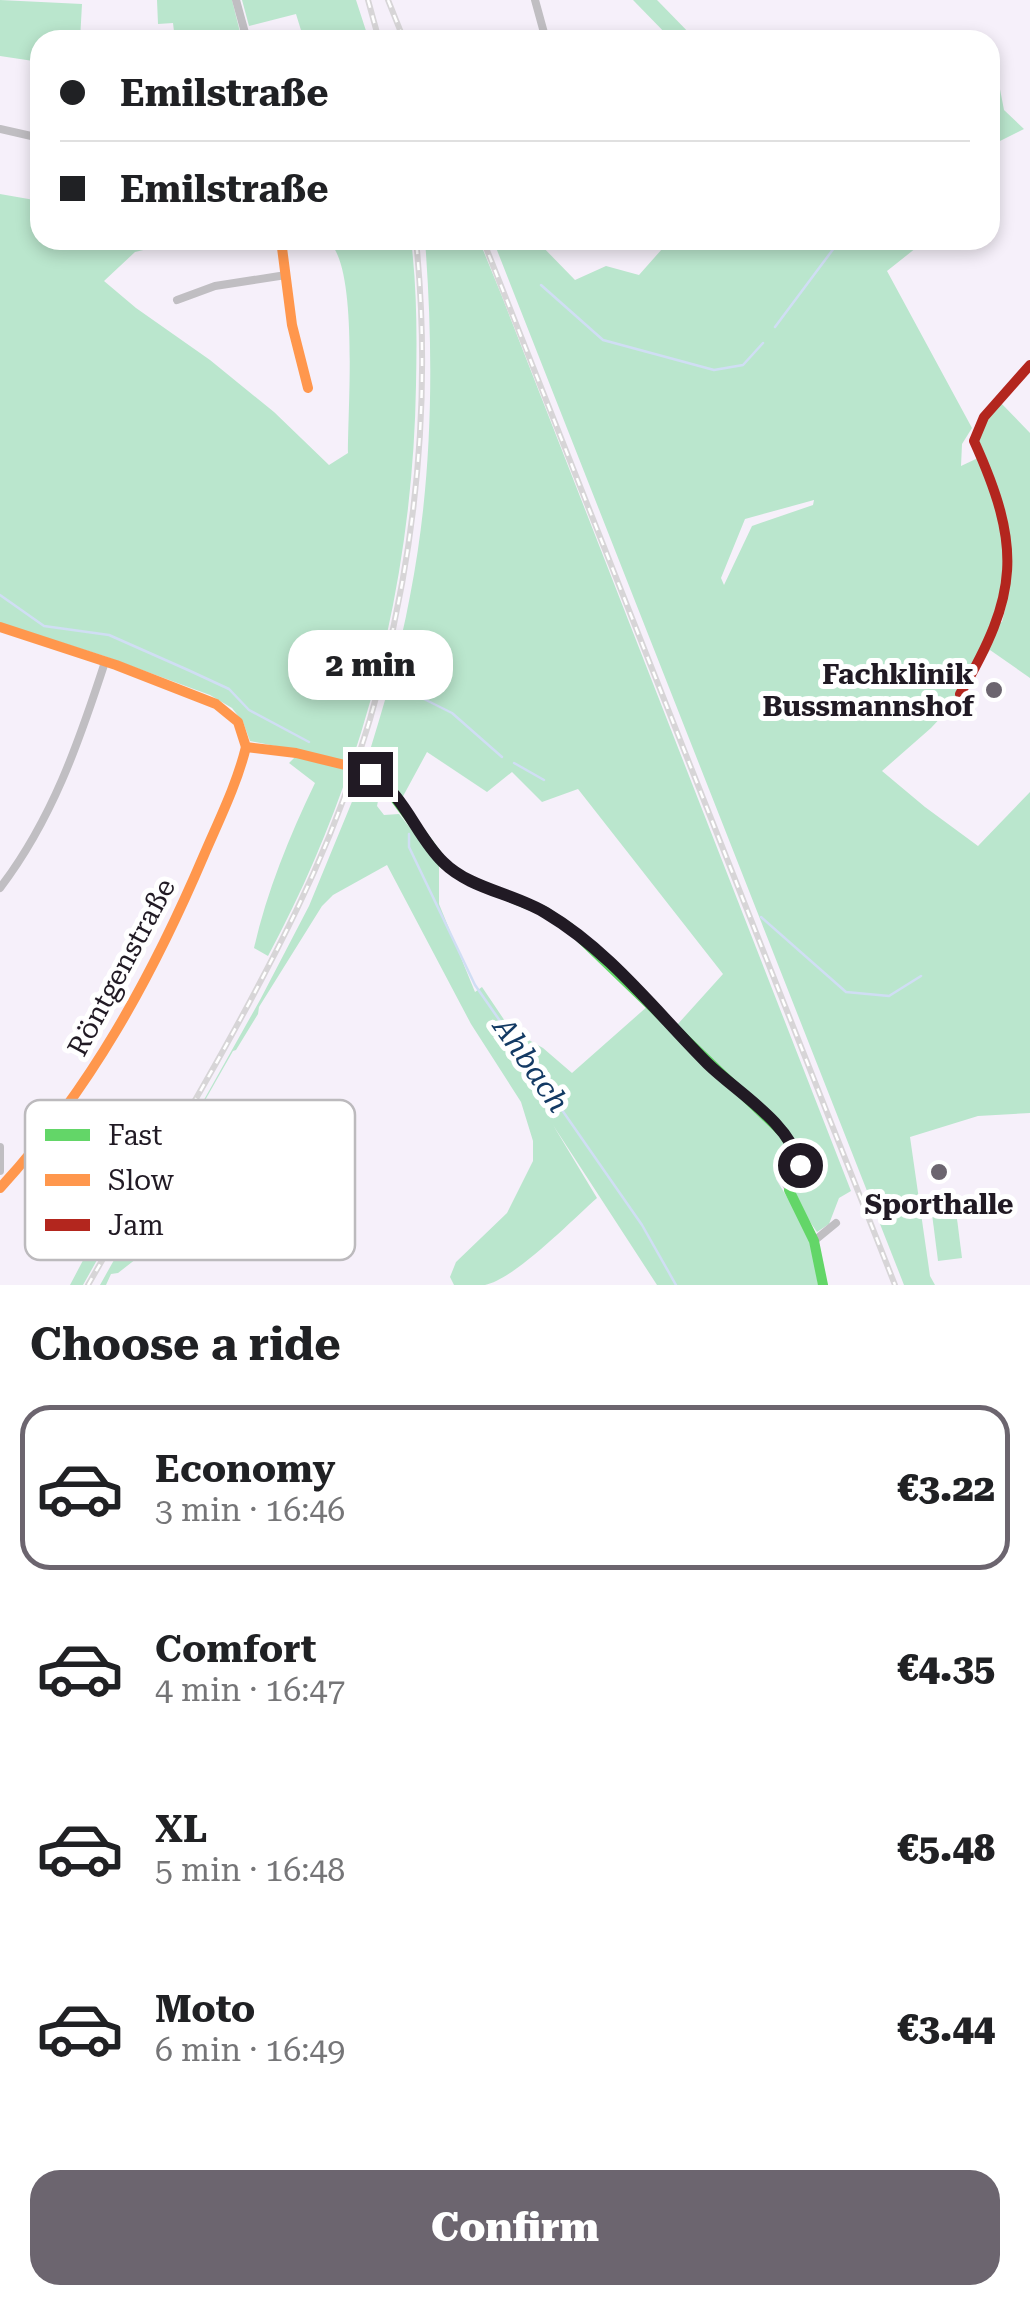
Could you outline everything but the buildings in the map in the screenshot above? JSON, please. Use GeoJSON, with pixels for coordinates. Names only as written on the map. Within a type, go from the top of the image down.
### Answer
{"type":"FeatureCollection","features":[{"type":"Feature","properties":{"kind":"street"},"geometry":{"type":"LineString","coordinates":[[236,0],[244,30]]}},
{"type":"Feature","properties":{"kind":"street"},"geometry":{"type":"LineString","coordinates":[[535,0],[543,30]]}},
{"type":"Feature","properties":{"kind":"street"},"geometry":{"type":"LineString","coordinates":[[0,129],[30,136]]}},
{"type":"Feature","properties":{"kind":"street"},"geometry":{"type":"LineString","coordinates":[[282,250],[292,325],[308,388]]}},
{"type":"Feature","properties":{"kind":"street"},"geometry":{"type":"LineString","coordinates":[[177,300],[216,286],[286,276]]}},
{"type":"Feature","properties":{"kind":"street"},"geometry":{"type":"LineString","coordinates":[[960,694],[993,639],[1008,577],[1002,511],[974,440],[984,418],[1030,366]]}},
{"type":"Feature","properties":{"kind":"street"},"geometry":{"type":"LineString","coordinates":[[0,627],[216,704],[238,722],[246,746],[349,766]]}},
{"type":"Feature","properties":{"kind":"street"},"geometry":{"type":"LineString","coordinates":[[0,888],[50,809],[66,775],[105,662]]}},
{"type":"Feature","properties":{"kind":"street","name":"Röntgenstraße"},"geometry":{"type":"LineString","coordinates":[[72,1100],[115,1033],[195,875],[244,760],[246,746]]}},
{"type":"Feature","properties":{"kind":"street"},"geometry":{"type":"LineString","coordinates":[[370,774],[386,785],[444,864],[466,878],[544,912],[593,947],[773,1123],[798,1156],[800,1171],[789,1190]]}},
{"type":"Feature","properties":{"kind":"street"},"geometry":{"type":"LineString","coordinates":[[0,1147],[0,1171]]}},
{"type":"Feature","properties":{"kind":"street"},"geometry":{"type":"LineString","coordinates":[[798,1156],[784,1158],[778,1169],[814,1241],[823,1285]]}},
{"type":"Feature","properties":{"kind":"street","name":"Röntgenstraße"},"geometry":{"type":"LineString","coordinates":[[0,1188],[25,1161]]}},
{"type":"Feature","properties":{"kind":"street"},"geometry":{"type":"LineString","coordinates":[[814,1241],[836,1223]]}},
{"type":"Feature","properties":{"kind":"green space"},"geometry":{"type":"Polygon","coordinates":[[[0,0],[82,4],[81,30],[30,30],[30,60],[0,56],[0,0]]]}},
{"type":"Feature","properties":{"kind":"green space"},"geometry":{"type":"Polygon","coordinates":[[[157,0],[232,0],[240,30],[174,30],[173,23],[158,24],[157,0]]]}},
{"type":"Feature","properties":{"kind":"green space"},"geometry":{"type":"Polygon","coordinates":[[[242,0],[356,0],[366,30],[301,30],[296,14],[249,26],[242,0]]]}},
{"type":"Feature","properties":{"kind":"green space"},"geometry":{"type":"Polygon","coordinates":[[[633,0],[657,0],[686,30],[662,30],[633,0]]]}},
{"type":"Feature","properties":{"kind":"green space"},"geometry":{"type":"Polygon","coordinates":[[[1000,89],[1004,110],[1024,129],[1000,141],[1000,89]]]}},
{"type":"Feature","properties":{"kind":"green space"},"geometry":{"type":"Polygon","coordinates":[[[0,194],[30,199],[30,250],[143,250],[135,252],[104,281],[274,412],[329,465],[348,453],[349,316],[335,250],[412,250],[416,331],[413,459],[393,607],[376,680],[330,821],[268,956],[254,948],[259,927],[280,864],[315,783],[289,763],[301,751],[250,741],[232,708],[210,695],[0,623],[0,194]]]}},
{"type":"Feature","properties":{"kind":"green space"},"geometry":{"type":"Polygon","coordinates":[[[426,250],[483,250],[851,1191],[839,1198],[829,1224],[817,1232],[795,1193],[804,1156],[677,1025],[723,974],[578,789],[542,802],[512,772],[487,792],[427,752],[401,800],[386,778],[363,773],[401,641],[418,552],[427,463],[430,329],[426,250]]]}},
{"type":"Feature","properties":{"kind":"green space"},"geometry":{"type":"Polygon","coordinates":[[[497,250],[546,250],[575,280],[606,266],[639,275],[661,250],[913,250],[887,271],[972,428],[962,444],[961,466],[978,458],[1003,534],[1006,566],[998,623],[1002,622],[1009,587],[1008,537],[1001,503],[978,442],[979,431],[1000,402],[1030,433],[1030,678],[990,650],[960,697],[882,771],[978,846],[1030,792],[1030,1113],[978,1116],[910,1137],[930,1276],[935,1285],[904,1285],[497,250]],[[814,500],[745,519],[721,578],[724,585],[752,526],[813,505],[814,500]]]}},
{"type":"Feature","properties":{"kind":"green space"},"geometry":{"type":"Polygon","coordinates":[[[363,775],[381,786],[377,806],[384,815],[399,814],[439,864],[439,904],[475,992],[482,987],[511,1030],[543,1048],[572,1073],[649,1005],[786,1141],[774,1162],[776,1179],[811,1237],[818,1285],[657,1285],[553,1125],[597,1198],[512,1272],[485,1285],[454,1285],[450,1277],[456,1262],[507,1213],[533,1161],[533,1141],[521,1102],[471,1024],[387,865],[333,895],[322,906],[204,1100],[309,906],[363,775]]]}},
{"type":"Feature","properties":{"kind":"green space"},"geometry":{"type":"Polygon","coordinates":[[[956,1211],[962,1258],[938,1261],[932,1214],[956,1211]]]}},
{"type":"Feature","properties":{"kind":"green space"},"geometry":{"type":"Polygon","coordinates":[[[83,1260],[97,1260],[83,1285],[70,1285],[83,1260]]]}},
{"type":"Feature","properties":{"kind":"green space"},"geometry":{"type":"Polygon","coordinates":[[[114,1260],[135,1260],[111,1274],[106,1285],[100,1285],[114,1260]]]}},
{"type":"Feature","properties":{"kind":"waterway"},"geometry":{"type":"LineString","coordinates":[[775,327],[833,250]]}},
{"type":"Feature","properties":{"kind":"waterway"},"geometry":{"type":"LineString","coordinates":[[541,285],[603,340],[714,370],[743,365],[763,343]]}},
{"type":"Feature","properties":{"kind":"waterway","name":"Ahbach"},"geometry":{"type":"LineString","coordinates":[[0,595],[44,626],[109,635],[229,689],[249,710],[309,742]]}},
{"type":"Feature","properties":{"kind":"waterway"},"geometry":{"type":"LineString","coordinates":[[398,686],[452,713],[502,757]]}},
{"type":"Feature","properties":{"kind":"waterway"},"geometry":{"type":"LineString","coordinates":[[514,763],[544,780]]}},
{"type":"Feature","properties":{"kind":"waterway","name":"Ahbach"},"geometry":{"type":"LineString","coordinates":[[409,834],[409,847],[475,985],[642,1225],[676,1285]]}},
{"type":"Feature","properties":{"kind":"waterway"},"geometry":{"type":"LineString","coordinates":[[761,917],[846,992],[889,996],[921,976]]}},
{"type":"Feature","properties":{"kind":"tunnel"},"geometry":{"type":"LineString","coordinates":[[349,766],[370,774]]}},
{"type":"Feature","properties":{"kind":"railway"},"geometry":{"type":"LineString","coordinates":[[368,0],[376,30]]}},
{"type":"Feature","properties":{"kind":"railway"},"geometry":{"type":"LineString","coordinates":[[388,0],[400,30]]}},
{"type":"Feature","properties":{"kind":"railway"},"geometry":{"type":"LineString","coordinates":[[195,1100],[297,909],[361,749],[384,667],[415,497],[422,325],[417,250]]}},
{"type":"Feature","properties":{"kind":"railway"},"geometry":{"type":"LineString","coordinates":[[487,250],[895,1285]]}},
{"type":"Feature","properties":{"kind":"railway"},"geometry":{"type":"LineString","coordinates":[[88,1285],[103,1260]]}},
{"type":"Feature","properties":{"kind":"traffic: fast"},"geometry":{"type":"LineString","coordinates":[[370,774],[385,785],[444,864],[466,879],[544,911],[570,928],[783,1133],[798,1161],[789,1190],[814,1241],[823,1285]]}},
{"type":"Feature","properties":{"kind":"traffic: slow"},"geometry":{"type":"LineString","coordinates":[[282,250],[292,325],[308,388]]}},
{"type":"Feature","properties":{"kind":"traffic: slow"},"geometry":{"type":"LineString","coordinates":[[0,627],[116,665],[216,704],[238,722],[246,747],[296,753],[349,766]]}},
{"type":"Feature","properties":{"kind":"traffic: slow"},"geometry":{"type":"LineString","coordinates":[[71,1100],[163,945],[222,815],[246,747]]}},
{"type":"Feature","properties":{"kind":"traffic: slow"},"geometry":{"type":"LineString","coordinates":[[0,1188],[25,1159]]}},
{"type":"Feature","properties":{"kind":"traffic: jam"},"geometry":{"type":"LineString","coordinates":[[960,694],[994,627],[1007,570],[1000,511],[974,441],[984,417],[1030,365]]}},
{"type":"Feature","properties":{"kind":"place","name":"Fachklinik Bussmannshof"},"geometry":{"type":"Point","coordinates":[994,690]}},
{"type":"Feature","properties":{"kind":"place","name":"Sporthalle"},"geometry":{"type":"Point","coordinates":[939,1172]}},
{"type":"Feature","properties":{"kind":"route"},"geometry":{"type":"LineString","coordinates":[[370,774],[386,785],[444,864],[460,876],[544,912],[593,947],[783,1133],[800,1165]]}}]}
